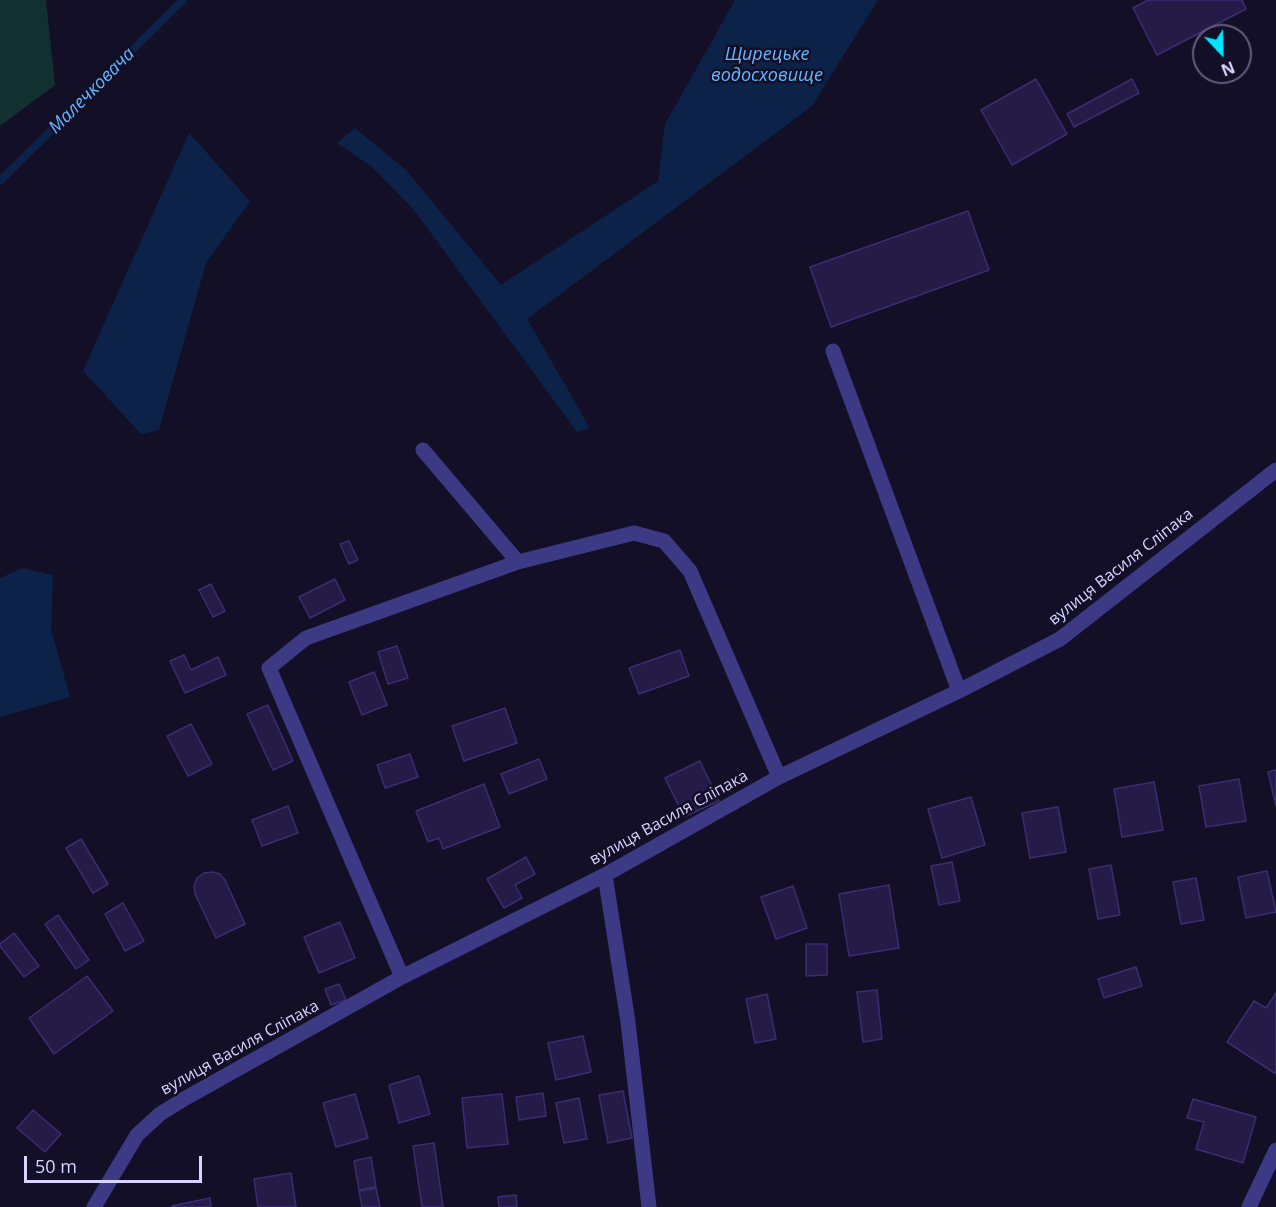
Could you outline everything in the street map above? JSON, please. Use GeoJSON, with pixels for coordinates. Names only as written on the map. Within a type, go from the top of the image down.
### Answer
{"type":"FeatureCollection","features":[{"type":"Feature","properties":{"kind":"street"},"geometry":{"type":"LineString","coordinates":[[833,351],[959,691]]}},
{"type":"Feature","properties":{"kind":"street"},"geometry":{"type":"LineString","coordinates":[[423,450],[518,562]]}},
{"type":"Feature","properties":{"kind":"street","name":"вулиця Василя Сліпака"},"geometry":{"type":"LineString","coordinates":[[94,1207],[137,1135],[160,1114],[184,1099],[402,977],[605,875],[779,777],[959,691],[1060,639],[1276,470]]}},
{"type":"Feature","properties":{"kind":"street"},"geometry":{"type":"LineString","coordinates":[[402,977],[269,668],[306,638],[518,562],[634,533],[664,541],[690,571],[779,777]]}},
{"type":"Feature","properties":{"kind":"street"},"geometry":{"type":"LineString","coordinates":[[605,875],[628,1022],[649,1207]]}},
{"type":"Feature","properties":{"kind":"street"},"geometry":{"type":"LineString","coordinates":[[1249,1207],[1276,1150]]}},
{"type":"Feature","properties":{"kind":"green space"},"geometry":{"type":"Polygon","coordinates":[[[0,0],[46,0],[55,85],[0,126],[0,0]]]}},
{"type":"Feature","properties":{"kind":"water","name":"Щирецьке водосховище"},"geometry":{"type":"Polygon","coordinates":[[[735,0],[878,0],[812,106],[527,319],[590,428],[577,432],[414,210],[371,166],[337,143],[355,128],[406,170],[501,285],[658,181],[665,124],[735,0]]]}},
{"type":"Feature","properties":{"kind":"water"},"geometry":{"type":"Polygon","coordinates":[[[189,133],[250,201],[206,263],[159,430],[141,434],[83,371],[189,133]]]}},
{"type":"Feature","properties":{"kind":"water"},"geometry":{"type":"Polygon","coordinates":[[[23,568],[53,575],[51,629],[70,697],[0,717],[0,578],[23,568]]]}},
{"type":"Feature","properties":{"kind":"building"},"geometry":{"type":"Polygon","coordinates":[[[1148,0],[1242,0],[1246,9],[1217,24],[1192,24],[1192,37],[1157,55],[1133,8],[1148,0]]]}},
{"type":"Feature","properties":{"kind":"building"},"geometry":{"type":"Polygon","coordinates":[[[1036,79],[1067,134],[1012,165],[981,110],[1036,79]]]}},
{"type":"Feature","properties":{"kind":"building"},"geometry":{"type":"Polygon","coordinates":[[[1132,79],[1139,93],[1074,127],[1067,114],[1132,79]]]}},
{"type":"Feature","properties":{"kind":"building"},"geometry":{"type":"Polygon","coordinates":[[[968,211],[989,270],[831,327],[810,267],[968,211]]]}},
{"type":"Feature","properties":{"kind":"building"},"geometry":{"type":"Polygon","coordinates":[[[349,541],[358,560],[349,564],[340,544],[349,541]]]}},
{"type":"Feature","properties":{"kind":"building"},"geometry":{"type":"Polygon","coordinates":[[[335,579],[345,600],[310,618],[299,597],[335,579]]]}},
{"type":"Feature","properties":{"kind":"building"},"geometry":{"type":"Polygon","coordinates":[[[211,584],[225,611],[213,617],[199,590],[211,584]]]}},
{"type":"Feature","properties":{"kind":"building"},"geometry":{"type":"Polygon","coordinates":[[[397,646],[408,678],[388,684],[378,652],[397,646]]]}},
{"type":"Feature","properties":{"kind":"building"},"geometry":{"type":"Polygon","coordinates":[[[680,650],[689,676],[639,694],[629,668],[680,650]]]}},
{"type":"Feature","properties":{"kind":"building"},"geometry":{"type":"Polygon","coordinates":[[[184,655],[191,670],[218,657],[226,675],[185,693],[170,661],[184,655]]]}},
{"type":"Feature","properties":{"kind":"building"},"geometry":{"type":"Polygon","coordinates":[[[374,672],[387,705],[362,715],[349,682],[374,672]]]}},
{"type":"Feature","properties":{"kind":"building"},"geometry":{"type":"Polygon","coordinates":[[[268,705],[293,761],[273,770],[247,714],[268,705]]]}},
{"type":"Feature","properties":{"kind":"building"},"geometry":{"type":"Polygon","coordinates":[[[505,708],[517,743],[464,761],[452,726],[505,708]]]}},
{"type":"Feature","properties":{"kind":"building"},"geometry":{"type":"Polygon","coordinates":[[[191,724],[212,764],[188,776],[167,736],[191,724]]]}},
{"type":"Feature","properties":{"kind":"building"},"geometry":{"type":"Polygon","coordinates":[[[410,754],[418,777],[385,788],[377,765],[410,754]]]}},
{"type":"Feature","properties":{"kind":"building"},"geometry":{"type":"Polygon","coordinates":[[[539,759],[547,779],[509,794],[501,774],[539,759]]]}},
{"type":"Feature","properties":{"kind":"building"},"geometry":{"type":"Polygon","coordinates":[[[700,761],[719,801],[684,817],[665,778],[700,761]]]}},
{"type":"Feature","properties":{"kind":"building"},"geometry":{"type":"Polygon","coordinates":[[[1276,770],[1276,806],[1268,772],[1276,770]]]}},
{"type":"Feature","properties":{"kind":"building"},"geometry":{"type":"Polygon","coordinates":[[[1239,779],[1246,821],[1206,827],[1199,786],[1239,779]]]}},
{"type":"Feature","properties":{"kind":"building"},"geometry":{"type":"Polygon","coordinates":[[[1154,782],[1163,830],[1122,837],[1114,789],[1154,782]]]}},
{"type":"Feature","properties":{"kind":"building"},"geometry":{"type":"Polygon","coordinates":[[[484,784],[500,827],[443,849],[439,838],[428,842],[416,811],[484,784]]]}},
{"type":"Feature","properties":{"kind":"building"},"geometry":{"type":"Polygon","coordinates":[[[971,797],[985,845],[942,858],[928,809],[971,797]]]}},
{"type":"Feature","properties":{"kind":"building"},"geometry":{"type":"Polygon","coordinates":[[[288,806],[298,833],[262,846],[252,820],[288,806]]]}},
{"type":"Feature","properties":{"kind":"building"},"geometry":{"type":"Polygon","coordinates":[[[1058,807],[1066,852],[1030,858],[1022,813],[1058,807]]]}},
{"type":"Feature","properties":{"kind":"building"},"geometry":{"type":"Polygon","coordinates":[[[81,839],[108,884],[93,893],[66,848],[81,839]]]}},
{"type":"Feature","properties":{"kind":"building"},"geometry":{"type":"Polygon","coordinates":[[[526,857],[535,874],[515,885],[522,898],[504,908],[487,879],[526,857]]]}},
{"type":"Feature","properties":{"kind":"building"},"geometry":{"type":"Polygon","coordinates":[[[952,862],[960,901],[939,905],[931,866],[952,862]]]}},
{"type":"Feature","properties":{"kind":"building"},"geometry":{"type":"Polygon","coordinates":[[[1111,865],[1120,915],[1098,919],[1089,869],[1111,865]]]}},
{"type":"Feature","properties":{"kind":"building"},"geometry":{"type":"Polygon","coordinates":[[[1267,871],[1276,912],[1246,918],[1238,877],[1267,871]]]}},
{"type":"Feature","properties":{"kind":"building"},"geometry":{"type":"Polygon","coordinates":[[[204,873],[220,874],[225,880],[245,924],[216,938],[195,894],[194,886],[197,878],[204,873]]]}},
{"type":"Feature","properties":{"kind":"building"},"geometry":{"type":"Polygon","coordinates":[[[1196,878],[1204,920],[1181,924],[1173,882],[1196,878]]]}},
{"type":"Feature","properties":{"kind":"building"},"geometry":{"type":"Polygon","coordinates":[[[889,885],[899,948],[849,956],[839,894],[889,885]]]}},
{"type":"Feature","properties":{"kind":"building"},"geometry":{"type":"Polygon","coordinates":[[[793,886],[807,928],[776,939],[761,897],[793,886]]]}},
{"type":"Feature","properties":{"kind":"building"},"geometry":{"type":"Polygon","coordinates":[[[123,903],[144,941],[125,951],[105,914],[123,903]]]}},
{"type":"Feature","properties":{"kind":"building"},"geometry":{"type":"Polygon","coordinates":[[[58,915],[89,960],[76,969],[45,924],[58,915]]]}},
{"type":"Feature","properties":{"kind":"building"},"geometry":{"type":"Polygon","coordinates":[[[340,922],[355,958],[319,973],[304,937],[340,922]]]}},
{"type":"Feature","properties":{"kind":"building"},"geometry":{"type":"Polygon","coordinates":[[[14,933],[39,966],[24,977],[0,946],[14,933]]]}},
{"type":"Feature","properties":{"kind":"building"},"geometry":{"type":"Polygon","coordinates":[[[806,944],[827,944],[827,975],[806,976],[806,944]]]}},
{"type":"Feature","properties":{"kind":"building"},"geometry":{"type":"Polygon","coordinates":[[[1136,967],[1142,986],[1104,998],[1098,979],[1136,967]]]}},
{"type":"Feature","properties":{"kind":"building"},"geometry":{"type":"Polygon","coordinates":[[[87,976],[113,1011],[54,1054],[29,1018],[87,976]]]}},
{"type":"Feature","properties":{"kind":"building"},"geometry":{"type":"Polygon","coordinates":[[[339,984],[346,1000],[331,1005],[325,989],[339,984]]]}},
{"type":"Feature","properties":{"kind":"building"},"geometry":{"type":"Polygon","coordinates":[[[877,990],[882,1039],[863,1042],[857,992],[877,990]]]}},
{"type":"Feature","properties":{"kind":"building"},"geometry":{"type":"Polygon","coordinates":[[[1276,993],[1276,1074],[1227,1042],[1254,1001],[1266,1008],[1276,993]]]}},
{"type":"Feature","properties":{"kind":"building"},"geometry":{"type":"Polygon","coordinates":[[[767,994],[776,1039],[755,1043],[746,999],[767,994]]]}},
{"type":"Feature","properties":{"kind":"building"},"geometry":{"type":"Polygon","coordinates":[[[583,1036],[591,1072],[556,1080],[548,1043],[583,1036]]]}},
{"type":"Feature","properties":{"kind":"building"},"geometry":{"type":"Polygon","coordinates":[[[419,1076],[430,1114],[399,1123],[389,1085],[419,1076]]]}},
{"type":"Feature","properties":{"kind":"building"},"geometry":{"type":"Polygon","coordinates":[[[623,1091],[632,1138],[608,1143],[599,1095],[623,1091]]]}},
{"type":"Feature","properties":{"kind":"building"},"geometry":{"type":"Polygon","coordinates":[[[543,1093],[546,1116],[519,1120],[516,1097],[543,1093]]]}},
{"type":"Feature","properties":{"kind":"building"},"geometry":{"type":"Polygon","coordinates":[[[355,1094],[368,1138],[336,1147],[323,1103],[355,1094]]]}},
{"type":"Feature","properties":{"kind":"building"},"geometry":{"type":"Polygon","coordinates":[[[502,1094],[508,1144],[467,1148],[462,1098],[502,1094]]]}},
{"type":"Feature","properties":{"kind":"building"},"geometry":{"type":"Polygon","coordinates":[[[579,1098],[587,1139],[564,1143],[556,1103],[579,1098]]]}},
{"type":"Feature","properties":{"kind":"building"},"geometry":{"type":"Polygon","coordinates":[[[1193,1099],[1256,1117],[1243,1163],[1196,1149],[1204,1122],[1187,1118],[1193,1099]]]}},
{"type":"Feature","properties":{"kind":"building"},"geometry":{"type":"Polygon","coordinates":[[[33,1110],[61,1134],[45,1152],[17,1128],[33,1110]]]}},
{"type":"Feature","properties":{"kind":"building"},"geometry":{"type":"Polygon","coordinates":[[[434,1143],[443,1207],[422,1207],[413,1146],[434,1143]]]}},
{"type":"Feature","properties":{"kind":"building"},"geometry":{"type":"Polygon","coordinates":[[[371,1157],[376,1187],[359,1190],[354,1161],[371,1157]]]}},
{"type":"Feature","properties":{"kind":"building"},"geometry":{"type":"Polygon","coordinates":[[[291,1173],[296,1207],[258,1207],[254,1179],[291,1173]]]}},
{"type":"Feature","properties":{"kind":"building"},"geometry":{"type":"Polygon","coordinates":[[[376,1188],[380,1207],[362,1207],[359,1191],[376,1188]]]}},
{"type":"Feature","properties":{"kind":"building"},"geometry":{"type":"Polygon","coordinates":[[[516,1195],[517,1207],[499,1207],[498,1197],[516,1195]]]}},
{"type":"Feature","properties":{"kind":"building"},"geometry":{"type":"Polygon","coordinates":[[[210,1198],[211,1207],[172,1207],[172,1206],[210,1198]]]}},
{"type":"Feature","properties":{"kind":"waterway","name":"Малечковача"},"geometry":{"type":"LineString","coordinates":[[0,181],[183,0]]}}]}
